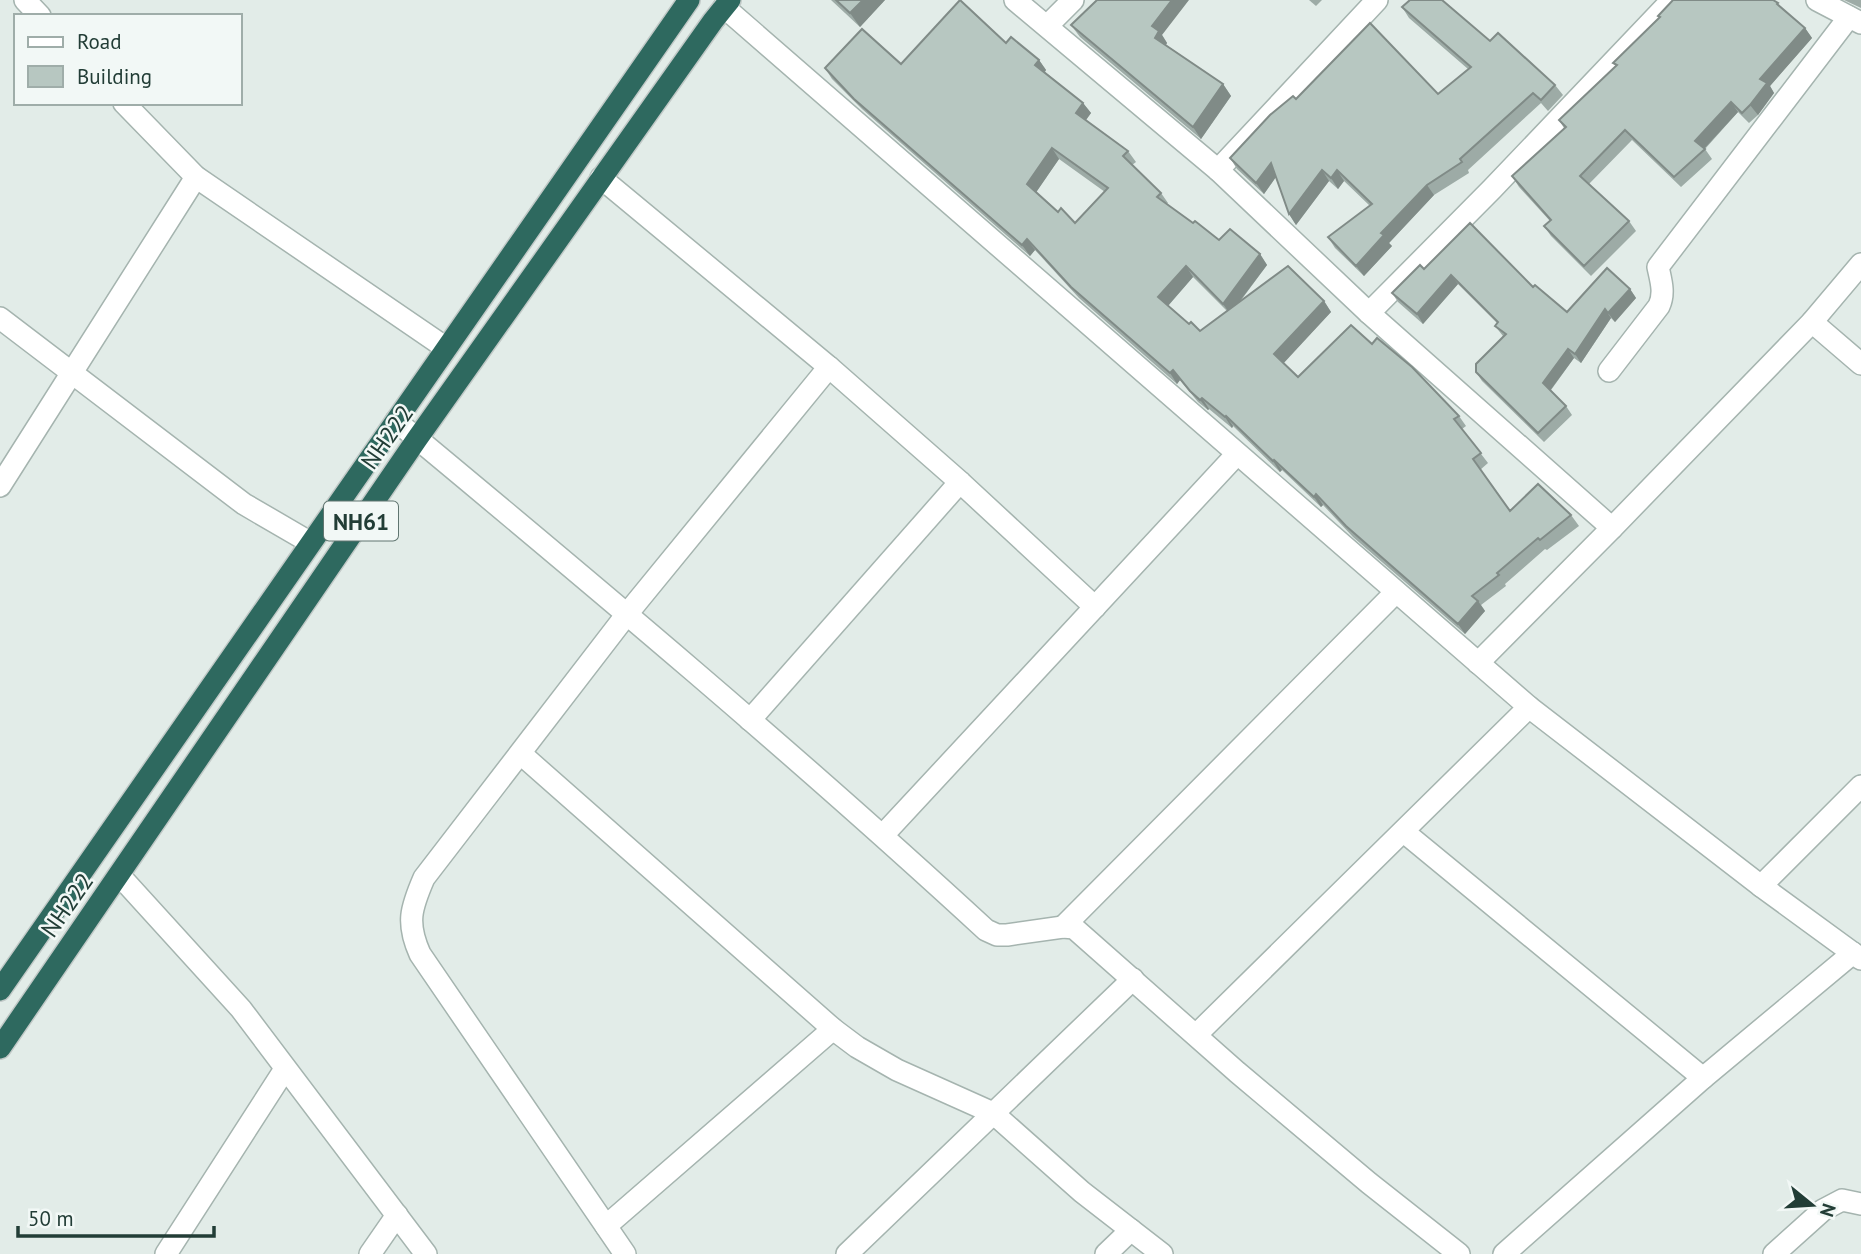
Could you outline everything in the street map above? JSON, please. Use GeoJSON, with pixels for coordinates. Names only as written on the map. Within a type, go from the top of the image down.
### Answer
{"type":"FeatureCollection","features":[{"type":"Feature","properties":{"kind":"highway","name":"NH222"},"geometry":{"type":"LineString","coordinates":[[0,990],[689,0]]}},
{"type":"Feature","properties":{"kind":"highway","name":"NH222"},"geometry":{"type":"LineString","coordinates":[[0,1048],[417,439],[727,4]]}},
{"type":"Feature","properties":{"kind":"street"},"geometry":{"type":"LineString","coordinates":[[25,0],[38,14]]}},
{"type":"Feature","properties":{"kind":"street"},"geometry":{"type":"LineString","coordinates":[[1015,0],[1218,170],[1369,313],[1612,528]]}},
{"type":"Feature","properties":{"kind":"street"},"geometry":{"type":"LineString","coordinates":[[1047,26],[1073,0]]}},
{"type":"Feature","properties":{"kind":"street"},"geometry":{"type":"LineString","coordinates":[[1218,170],[1377,0]]}},
{"type":"Feature","properties":{"kind":"street"},"geometry":{"type":"LineString","coordinates":[[1369,313],[1492,189],[1672,0]]}},
{"type":"Feature","properties":{"kind":"street"},"geometry":{"type":"LineString","coordinates":[[1609,371],[1659,306],[1662,286],[1658,267],[1855,20],[1817,0]]}},
{"type":"Feature","properties":{"kind":"street"},"geometry":{"type":"LineString","coordinates":[[727,4],[1237,454],[1529,707],[1761,886],[1857,956],[1703,1078],[1504,1254]]}},
{"type":"Feature","properties":{"kind":"street"},"geometry":{"type":"LineString","coordinates":[[126,105],[196,177],[446,348]]}},
{"type":"Feature","properties":{"kind":"street"},"geometry":{"type":"LineString","coordinates":[[0,486],[196,177]]}},
{"type":"Feature","properties":{"kind":"street"},"geometry":{"type":"LineString","coordinates":[[601,178],[829,367],[960,482],[1095,607]]}},
{"type":"Feature","properties":{"kind":"street"},"geometry":{"type":"LineString","coordinates":[[1478,663],[1812,323],[1861,264]]}},
{"type":"Feature","properties":{"kind":"street"},"geometry":{"type":"LineString","coordinates":[[0,318],[244,504],[311,543]]}},
{"type":"Feature","properties":{"kind":"street"},"geometry":{"type":"LineString","coordinates":[[1812,323],[1861,364]]}},
{"type":"Feature","properties":{"kind":"street"},"geometry":{"type":"LineString","coordinates":[[625,1254],[420,954],[412,937],[411,917],[424,878],[627,614],[829,367]]}},
{"type":"Feature","properties":{"kind":"street"},"geometry":{"type":"LineString","coordinates":[[396,421],[750,720],[883,835],[986,930],[997,935],[1007,935],[1063,927],[1074,928],[1237,1072],[1369,1183],[1459,1254]]}},
{"type":"Feature","properties":{"kind":"street"},"geometry":{"type":"LineString","coordinates":[[883,835],[1237,454]]}},
{"type":"Feature","properties":{"kind":"street"},"geometry":{"type":"LineString","coordinates":[[750,720],[960,482]]}},
{"type":"Feature","properties":{"kind":"street"},"geometry":{"type":"LineString","coordinates":[[1063,927],[1396,592]]}},
{"type":"Feature","properties":{"kind":"street"},"geometry":{"type":"LineString","coordinates":[[1196,1035],[1529,707]]}},
{"type":"Feature","properties":{"kind":"street"},"geometry":{"type":"LineString","coordinates":[[521,754],[833,1029],[857,1047],[897,1070],[993,1113],[1082,1192],[1161,1254]]}},
{"type":"Feature","properties":{"kind":"street"},"geometry":{"type":"LineString","coordinates":[[1761,886],[1861,786]]}},
{"type":"Feature","properties":{"kind":"street"},"geometry":{"type":"LineString","coordinates":[[1404,832],[1703,1078]]}},
{"type":"Feature","properties":{"kind":"street"},"geometry":{"type":"LineString","coordinates":[[120,876],[241,1009],[426,1254]]}},
{"type":"Feature","properties":{"kind":"street"},"geometry":{"type":"LineString","coordinates":[[847,1254],[1133,979]]}},
{"type":"Feature","properties":{"kind":"street"},"geometry":{"type":"LineString","coordinates":[[606,1226],[833,1029]]}},
{"type":"Feature","properties":{"kind":"street"},"geometry":{"type":"LineString","coordinates":[[166,1254],[285,1069]]}},
{"type":"Feature","properties":{"kind":"street"},"geometry":{"type":"LineString","coordinates":[[1774,1254],[1823,1210],[1842,1200],[1861,1204]]}},
{"type":"Feature","properties":{"kind":"street"},"geometry":{"type":"LineString","coordinates":[[370,1254],[397,1215]]}},
{"type":"Feature","properties":{"kind":"street"},"geometry":{"type":"LineString","coordinates":[[1105,1254],[1131,1230]]}},
{"type":"Feature","properties":{"kind":"building"},"geometry":{"type":"Polygon","coordinates":[[[836,0],[863,0],[850,13],[836,0]]]}},
{"type":"Feature","properties":{"kind":"building"},"geometry":{"type":"Polygon","coordinates":[[[960,0],[1006,43],[1011,37],[1039,60],[1035,65],[1083,103],[1076,113],[1128,151],[1123,156],[1161,193],[1157,197],[1219,240],[1230,229],[1260,254],[1223,304],[1186,266],[1158,297],[1189,324],[1191,322],[1200,331],[1288,266],[1324,301],[1274,354],[1298,377],[1351,325],[1372,344],[1377,338],[1412,367],[1459,416],[1454,419],[1481,453],[1473,459],[1510,511],[1538,484],[1571,515],[1540,540],[1538,538],[1472,596],[1478,601],[1458,624],[1346,526],[1316,494],[1314,497],[1226,416],[1190,391],[1173,370],[1170,373],[1071,287],[1027,239],[1022,245],[854,99],[825,68],[862,29],[901,64],[960,0]],[[1052,148],[1027,184],[1058,212],[1061,208],[1075,223],[1108,188],[1052,148]]]}},
{"type":"Feature","properties":{"kind":"building"},"geometry":{"type":"Polygon","coordinates":[[[1097,0],[1172,0],[1152,26],[1159,31],[1155,38],[1223,84],[1193,127],[1071,25],[1097,0]]]}},
{"type":"Feature","properties":{"kind":"building"},"geometry":{"type":"Polygon","coordinates":[[[1410,0],[1442,0],[1490,41],[1498,33],[1555,85],[1541,100],[1533,93],[1460,159],[1462,162],[1427,185],[1381,233],[1384,235],[1356,266],[1328,237],[1372,204],[1337,170],[1331,178],[1322,170],[1289,214],[1271,163],[1256,183],[1230,158],[1270,115],[1293,96],[1296,99],[1370,23],[1438,94],[1471,67],[1402,7],[1410,0]]]}},
{"type":"Feature","properties":{"kind":"building"},"geometry":{"type":"Polygon","coordinates":[[[1673,0],[1773,0],[1805,28],[1760,79],[1767,83],[1750,105],[1742,113],[1731,102],[1695,141],[1705,149],[1674,177],[1625,130],[1580,176],[1629,221],[1584,266],[1544,226],[1551,220],[1512,176],[1566,127],[1559,120],[1617,65],[1613,63],[1660,17],[1658,16],[1673,0]]]}},
{"type":"Feature","properties":{"kind":"building"},"geometry":{"type":"Polygon","coordinates":[[[1470,223],[1533,287],[1535,285],[1567,312],[1607,268],[1630,289],[1608,313],[1605,309],[1575,354],[1568,349],[1543,383],[1566,406],[1538,433],[1476,372],[1476,364],[1506,334],[1495,326],[1498,322],[1451,275],[1417,314],[1392,293],[1420,265],[1424,269],[1470,223]]]}}]}
